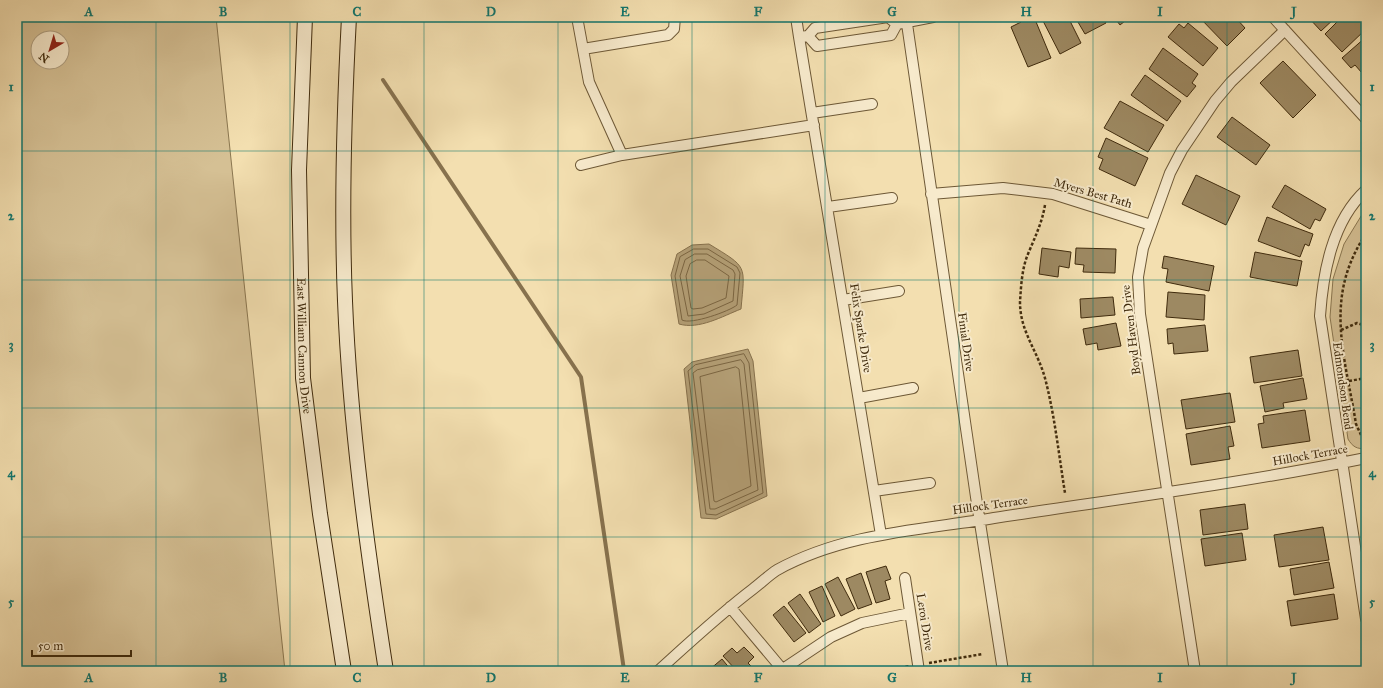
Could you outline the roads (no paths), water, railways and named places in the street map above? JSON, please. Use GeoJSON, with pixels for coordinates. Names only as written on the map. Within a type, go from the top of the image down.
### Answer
{"type":"FeatureCollection","features":[{"type":"Feature","properties":{"kind":"street","name":"East William Cannon Drive"},"geometry":{"type":"LineString","coordinates":[[305,17],[299,170],[303,378],[320,514],[344,671]]}},
{"type":"Feature","properties":{"kind":"street"},"geometry":{"type":"LineString","coordinates":[[348,17],[343,181],[347,335],[358,475],[386,671]]}},
{"type":"Feature","properties":{"kind":"street"},"geometry":{"type":"LineString","coordinates":[[578,17],[589,82],[622,154]]}},
{"type":"Feature","properties":{"kind":"street"},"geometry":{"type":"LineString","coordinates":[[583,49],[668,35],[674,29],[675,17]]}},
{"type":"Feature","properties":{"kind":"street","name":"Felix Sparke Drive"},"geometry":{"type":"LineString","coordinates":[[796,17],[803,36],[812,113],[881,534]]}},
{"type":"Feature","properties":{"kind":"street"},"geometry":{"type":"LineString","coordinates":[[903,21],[891,35],[817,46],[803,36],[814,28],[888,17],[903,21],[934,17]]}},
{"type":"Feature","properties":{"kind":"street"},"geometry":{"type":"LineString","coordinates":[[1274,17],[1366,119]]}},
{"type":"Feature","properties":{"kind":"street","name":"Finial Drive"},"geometry":{"type":"LineString","coordinates":[[903,21],[931,194],[979,521],[1003,671]]}},
{"type":"Feature","properties":{"kind":"street","name":"Boyd Haven Drive"},"geometry":{"type":"LineString","coordinates":[[1195,671],[1140,314],[1138,277],[1143,248],[1170,173],[1182,150],[1197,127],[1231,82],[1285,30]]}},
{"type":"Feature","properties":{"kind":"street"},"geometry":{"type":"LineString","coordinates":[[812,113],[872,104]]}},
{"type":"Feature","properties":{"kind":"street"},"geometry":{"type":"LineString","coordinates":[[581,165],[622,154],[814,125]]}},
{"type":"Feature","properties":{"kind":"street","name":"Myers Best Path"},"geometry":{"type":"LineString","coordinates":[[931,194],[1003,188],[1053,194],[1151,225]]}},
{"type":"Feature","properties":{"kind":"street","name":"Edmondson Bend"},"geometry":{"type":"LineString","coordinates":[[1366,190],[1342,223],[1329,253],[1322,281],[1320,316],[1341,463],[1366,619]]}},
{"type":"Feature","properties":{"kind":"street"},"geometry":{"type":"LineString","coordinates":[[828,207],[892,198]]}},
{"type":"Feature","properties":{"kind":"street"},"geometry":{"type":"LineString","coordinates":[[843,300],[899,291]]}},
{"type":"Feature","properties":{"kind":"street"},"geometry":{"type":"LineString","coordinates":[[859,398],[913,388]]}},
{"type":"Feature","properties":{"kind":"street","name":"Hillock Terrace"},"geometry":{"type":"LineString","coordinates":[[658,671],[730,607],[777,571],[810,555],[858,539],[881,534],[979,521],[1167,492],[1366,458]]}},
{"type":"Feature","properties":{"kind":"street"},"geometry":{"type":"LineString","coordinates":[[874,491],[930,483]]}},
{"type":"Feature","properties":{"kind":"street","name":"Leroi Drive"},"geometry":{"type":"LineString","coordinates":[[905,578],[915,668]]}},
{"type":"Feature","properties":{"kind":"street"},"geometry":{"type":"LineString","coordinates":[[730,607],[781,670],[831,637],[862,623],[910,613]]}},
{"type":"Feature","properties":{"kind":"water"},"geometry":{"type":"Polygon","coordinates":[[[709,244],[731,258],[741,269],[743,283],[741,309],[703,324],[679,324],[671,275],[677,254],[692,245],[709,244]]]}},
{"type":"Feature","properties":{"kind":"water"},"geometry":{"type":"Polygon","coordinates":[[[748,349],[753,361],[767,496],[716,519],[701,518],[684,369],[692,362],[748,349]]]}},
{"type":"Feature","properties":{"kind":"waterway"},"geometry":{"type":"LineString","coordinates":[[383,80],[581,377],[624,670]]}}]}
